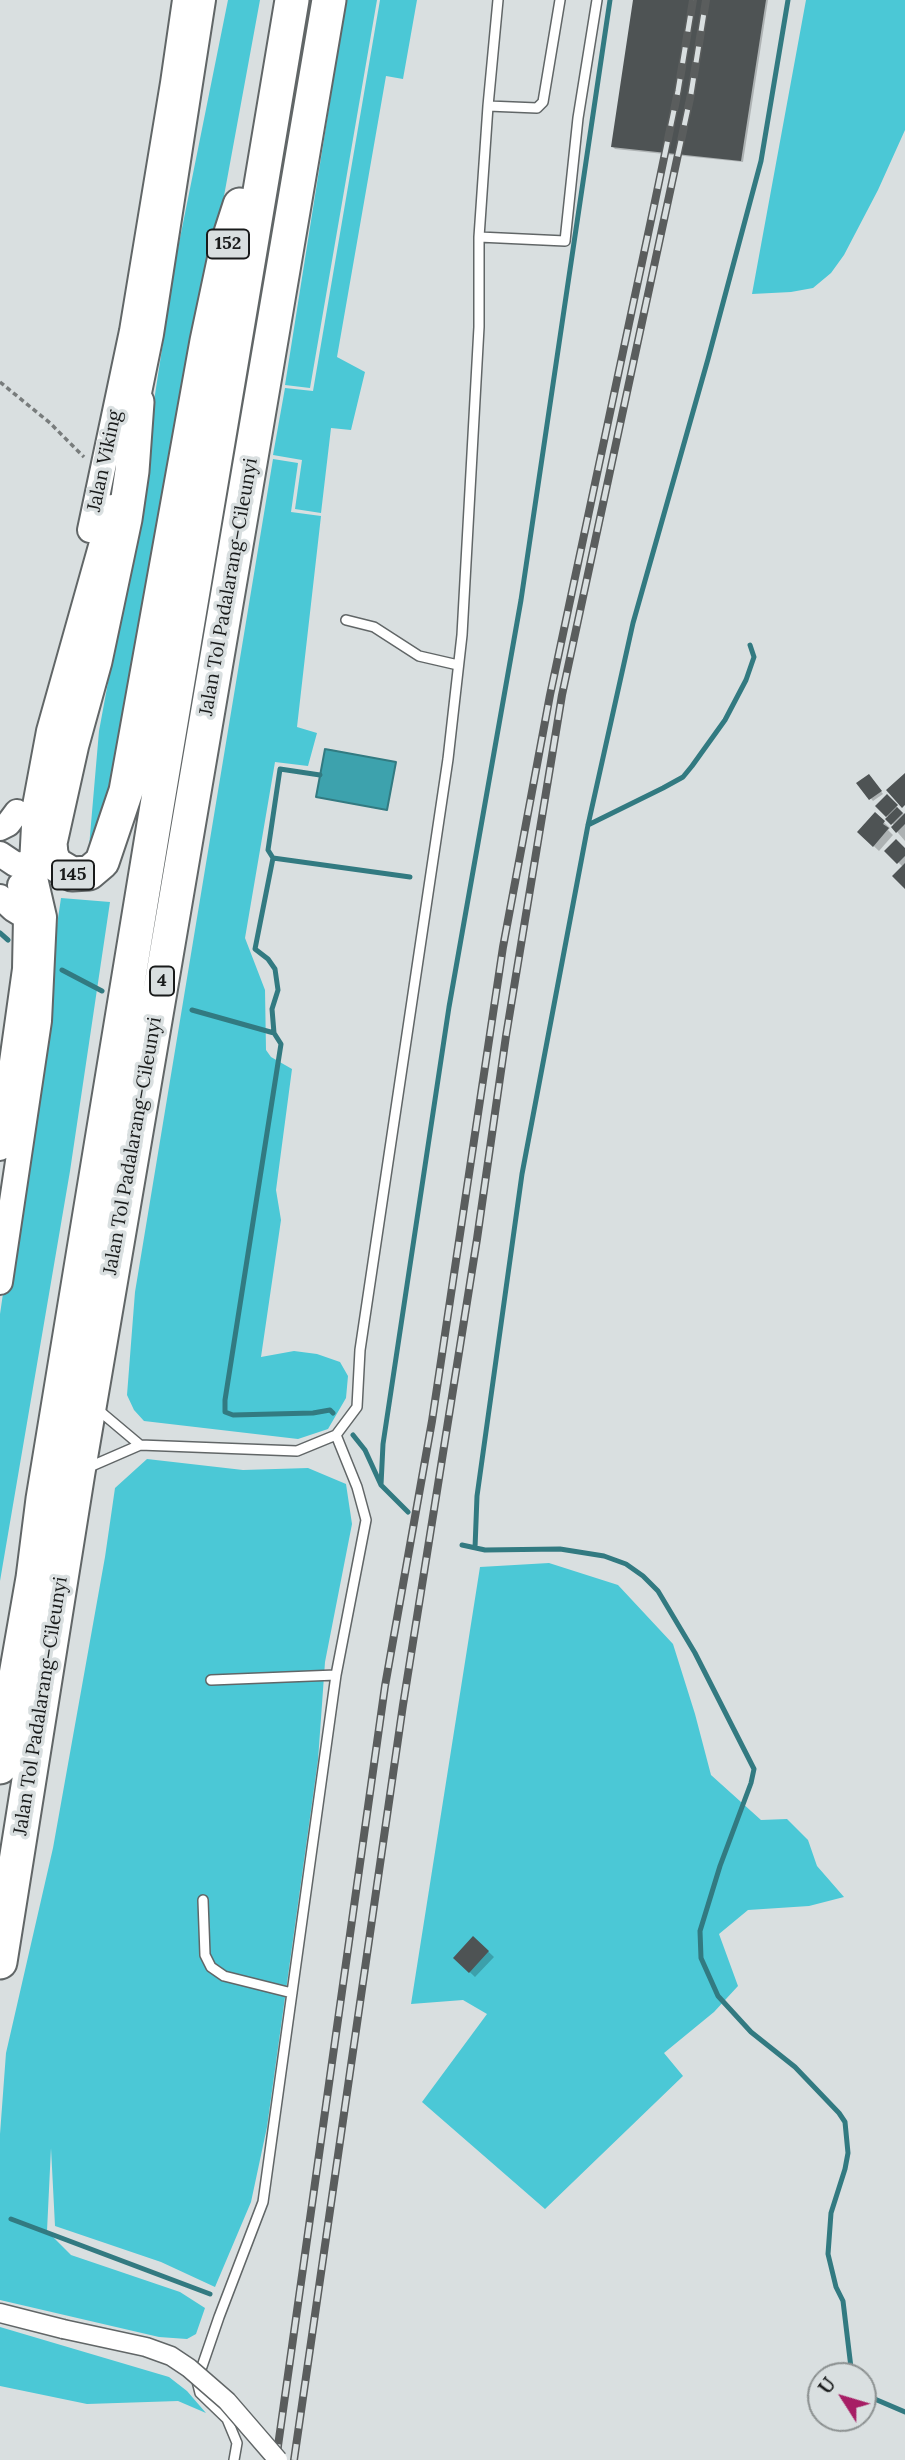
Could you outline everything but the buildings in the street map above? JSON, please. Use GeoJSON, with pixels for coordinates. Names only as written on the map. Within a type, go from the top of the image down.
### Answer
{"type":"FeatureCollection","features":[{"type":"Feature","properties":{"kind":"highway","name":"Jalan Tol Padalarang–Cileunyi"},"geometry":{"type":"LineString","coordinates":[[0,1767],[144,881],[292,0]]}},
{"type":"Feature","properties":{"kind":"highway","name":"Jalan Tol Padalarang–Cileunyi"},"geometry":{"type":"LineString","coordinates":[[0,1962],[78,1472],[329,0]]}},
{"type":"Feature","properties":{"kind":"highway"},"geometry":{"type":"LineString","coordinates":[[279,80],[314,87]]}},
{"type":"Feature","properties":{"kind":"highway","name":"152"},"geometry":{"type":"LineString","coordinates":[[193,413],[228,242],[279,80]]}},
{"type":"Feature","properties":{"kind":"highway","name":"145"},"geometry":{"type":"LineString","coordinates":[[137,402],[125,519],[95,661],[72,744],[50,843],[55,864],[72,874],[89,873],[102,862],[126,791],[193,413]]}},
{"type":"Feature","properties":{"kind":"street","name":"Jalan Viking"},"geometry":{"type":"LineString","coordinates":[[35,917],[16,861],[9,820],[74,597],[103,476],[132,331],[185,0]]}},
{"type":"Feature","properties":{"kind":"street","name":"Jalan Viking"},"geometry":{"type":"LineString","coordinates":[[16,861],[35,806],[44,753],[118,485],[137,402],[151,334],[203,0]]}},
{"type":"Feature","properties":{"kind":"street"},"geometry":{"type":"LineString","coordinates":[[0,897],[13,909],[35,917]]}},
{"type":"Feature","properties":{"kind":"street"},"geometry":{"type":"LineString","coordinates":[[0,1148],[35,917]]}},
{"type":"Feature","properties":{"kind":"street"},"geometry":{"type":"LineString","coordinates":[[0,1282],[39,1021],[35,917]]}},
{"type":"Feature","properties":{"kind":"street"},"geometry":{"type":"LineString","coordinates":[[0,2313],[146,2347],[170,2356],[189,2368],[227,2400],[278,2460]]}},
{"type":"Feature","properties":{"kind":"lane"},"geometry":{"type":"LineString","coordinates":[[78,1472],[140,1445],[297,1451],[335,1435],[356,1407],[360,1350],[448,759],[458,665],[479,327],[479,237],[498,0]]}},
{"type":"Feature","properties":{"kind":"lane"},"geometry":{"type":"LineString","coordinates":[[488,106],[537,108],[542,102],[560,0]]}},
{"type":"Feature","properties":{"kind":"lane"},"geometry":{"type":"LineString","coordinates":[[479,237],[565,241],[578,118],[597,0]]}},
{"type":"Feature","properties":{"kind":"lane"},"geometry":{"type":"LineString","coordinates":[[346,620],[374,627],[419,656],[458,665]]}},
{"type":"Feature","properties":{"kind":"lane"},"geometry":{"type":"LineString","coordinates":[[90,1402],[140,1445]]}},
{"type":"Feature","properties":{"kind":"lane"},"geometry":{"type":"LineString","coordinates":[[234,2460],[237,2443],[227,2419],[200,2393],[197,2381],[263,2202],[337,1675],[366,1520],[335,1435]]}},
{"type":"Feature","properties":{"kind":"lane"},"geometry":{"type":"LineString","coordinates":[[211,1681],[337,1675]]}},
{"type":"Feature","properties":{"kind":"lane"},"geometry":{"type":"LineString","coordinates":[[203,1900],[205,1955],[211,1967],[224,1976],[292,1993]]}},
{"type":"Feature","properties":{"kind":"path"},"geometry":{"type":"LineString","coordinates":[[0,382],[50,423],[103,476]]}},
{"type":"Feature","properties":{"kind":"shaded area"},"geometry":{"type":"Polygon","coordinates":[[[228,0],[260,0],[111,811],[97,845],[89,847],[99,731],[124,596],[176,258],[228,0]]]}},
{"type":"Feature","properties":{"kind":"shaded area"},"geometry":{"type":"Polygon","coordinates":[[[346,0],[377,0],[310,388],[285,385],[346,0]]]}},
{"type":"Feature","properties":{"kind":"shaded area"},"geometry":{"type":"Polygon","coordinates":[[[380,0],[417,0],[403,79],[386,76],[337,357],[365,372],[351,430],[331,428],[321,513],[295,509],[302,460],[273,455],[285,388],[313,391],[380,0]]]}},
{"type":"Feature","properties":{"kind":"shaded area"},"geometry":{"type":"Polygon","coordinates":[[[806,0],[905,0],[905,130],[878,190],[844,255],[831,273],[813,288],[752,294],[806,0]]]}},
{"type":"Feature","properties":{"kind":"shaded area"},"geometry":{"type":"Polygon","coordinates":[[[273,459],[298,463],[291,512],[321,516],[297,727],[317,733],[308,766],[275,762],[245,938],[265,990],[266,1050],[271,1057],[292,1069],[276,1190],[281,1220],[261,1357],[294,1351],[317,1354],[340,1362],[348,1376],[346,1398],[328,1429],[298,1439],[144,1421],[134,1410],[127,1395],[135,1292],[273,459]]]}},
{"type":"Feature","properties":{"kind":"shaded area"},"geometry":{"type":"Polygon","coordinates":[[[325,749],[396,762],[387,810],[316,797],[325,749]]]}},
{"type":"Feature","properties":{"kind":"shaded area"},"geometry":{"type":"Polygon","coordinates":[[[61,898],[110,902],[70,1171],[0,1581],[0,1314],[61,898]]]}},
{"type":"Feature","properties":{"kind":"shaded area"},"geometry":{"type":"Polygon","coordinates":[[[147,1459],[243,1470],[308,1468],[346,1484],[352,1524],[325,1662],[318,1760],[267,2127],[251,2202],[215,2287],[161,2262],[55,2226],[51,2148],[47,2231],[71,2255],[180,2292],[205,2308],[196,2334],[187,2339],[159,2337],[0,2300],[0,2134],[6,2053],[53,1848],[115,1488],[147,1459]]]}},
{"type":"Feature","properties":{"kind":"shaded area"},"geometry":{"type":"Polygon","coordinates":[[[549,1563],[618,1585],[673,1644],[711,1775],[761,1820],[787,1819],[808,1840],[817,1866],[844,1897],[809,1906],[748,1910],[719,1934],[738,1986],[714,2012],[664,2053],[683,2076],[545,2209],[422,2102],[487,2014],[463,2000],[411,2004],[480,1567],[549,1563]]]}},
{"type":"Feature","properties":{"kind":"shaded area"},"geometry":{"type":"Polygon","coordinates":[[[0,2327],[169,2377],[187,2391],[206,2413],[178,2401],[87,2404],[0,2386],[0,2327]]]}},
{"type":"Feature","properties":{"kind":"waterway"},"geometry":{"type":"LineString","coordinates":[[381,1485],[383,1444],[449,1007],[521,600],[610,0]]}},
{"type":"Feature","properties":{"kind":"waterway"},"geometry":{"type":"LineString","coordinates":[[475,1548],[477,1496],[522,1174],[588,825],[633,623],[761,161],[788,0]]}},
{"type":"Feature","properties":{"kind":"waterway"},"geometry":{"type":"LineString","coordinates":[[588,825],[683,777],[725,720],[746,680],[754,657],[750,645]]}},
{"type":"Feature","properties":{"kind":"waterway"},"geometry":{"type":"LineString","coordinates":[[273,858],[268,850],[280,769],[320,775]]}},
{"type":"Feature","properties":{"kind":"waterway"},"geometry":{"type":"LineString","coordinates":[[333,1413],[330,1410],[313,1413],[233,1415],[225,1412],[281,1044],[274,1033],[272,1009],[278,990],[275,969],[268,959],[255,949],[273,858],[410,877]]}},
{"type":"Feature","properties":{"kind":"waterway"},"geometry":{"type":"LineString","coordinates":[[0,933],[8,940]]}},
{"type":"Feature","properties":{"kind":"waterway"},"geometry":{"type":"LineString","coordinates":[[62,970],[102,991]]}},
{"type":"Feature","properties":{"kind":"waterway"},"geometry":{"type":"LineString","coordinates":[[192,1010],[274,1033]]}},
{"type":"Feature","properties":{"kind":"waterway"},"geometry":{"type":"LineString","coordinates":[[353,1435],[365,1450],[381,1485],[408,1512]]}},
{"type":"Feature","properties":{"kind":"waterway"},"geometry":{"type":"LineString","coordinates":[[462,1545],[485,1550],[560,1549],[604,1556],[626,1564],[643,1576],[658,1591],[695,1653],[754,1769],[700,1931],[701,1958],[718,1996],[751,2032],[795,2067],[845,2122],[848,2153],[831,2213],[828,2254],[836,2287],[843,2301],[850,2362]]}},
{"type":"Feature","properties":{"kind":"waterway"},"geometry":{"type":"LineString","coordinates":[[11,2219],[210,2294]]}},
{"type":"Feature","properties":{"kind":"waterway"},"geometry":{"type":"LineString","coordinates":[[877,2400],[905,2412]]}},
{"type":"Feature","properties":{"kind":"railway"},"geometry":{"type":"LineString","coordinates":[[276,2460],[385,1686],[432,1421],[503,947],[550,695],[678,91],[693,0]]}},
{"type":"Feature","properties":{"kind":"railway"},"geometry":{"type":"LineString","coordinates":[[294,2460],[403,1705],[477,1239],[506,1036],[562,695],[691,94],[706,0]]}}]}
